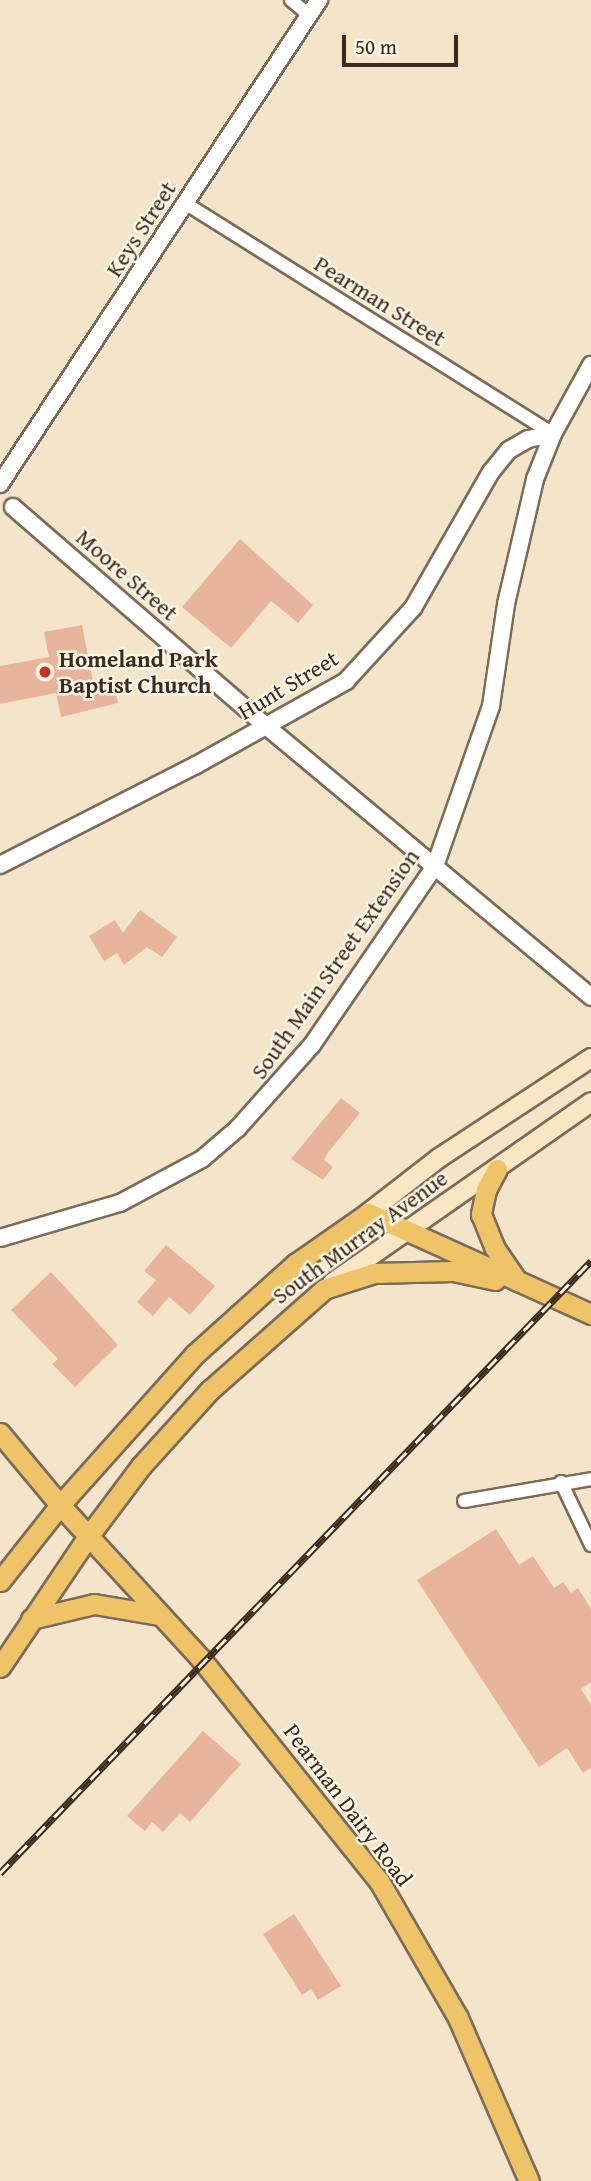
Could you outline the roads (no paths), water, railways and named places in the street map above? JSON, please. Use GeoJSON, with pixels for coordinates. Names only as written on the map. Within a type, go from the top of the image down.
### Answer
{"type":"FeatureCollection","features":[{"type":"Feature","properties":{"kind":"main road","name":"South Murray Avenue"},"geometry":{"type":"LineString","coordinates":[[0,1581],[60,1505],[201,1348],[295,1264],[369,1213],[439,1158],[591,1058]]}},
{"type":"Feature","properties":{"kind":"main road","name":"South Murray Avenue"},"geometry":{"type":"LineString","coordinates":[[0,1667],[87,1538],[141,1466],[210,1390],[324,1289],[591,1102]]}},
{"type":"Feature","properties":{"kind":"main road"},"geometry":{"type":"LineString","coordinates":[[497,1170],[485,1190],[481,1214],[494,1247],[520,1285]]}},
{"type":"Feature","properties":{"kind":"main road"},"geometry":{"type":"LineString","coordinates":[[369,1213],[405,1233],[487,1266],[520,1285],[591,1314]]}},
{"type":"Feature","properties":{"kind":"main road"},"geometry":{"type":"LineString","coordinates":[[324,1289],[374,1273],[453,1271],[520,1285]]}},
{"type":"Feature","properties":{"kind":"main road","name":"Pearman Dairy Road"},"geometry":{"type":"LineString","coordinates":[[0,1433],[87,1538],[244,1708],[379,1881],[458,2018],[529,2181]]}},
{"type":"Feature","properties":{"kind":"main road"},"geometry":{"type":"LineString","coordinates":[[31,1619],[94,1604],[160,1615]]}},
{"type":"Feature","properties":{"kind":"street"},"geometry":{"type":"LineString","coordinates":[[290,0],[309,15]]}},
{"type":"Feature","properties":{"kind":"street","name":"Keys Street"},"geometry":{"type":"LineString","coordinates":[[0,484],[319,0]]}},
{"type":"Feature","properties":{"kind":"street","name":"Pearman Street"},"geometry":{"type":"LineString","coordinates":[[185,204],[553,434]]}},
{"type":"Feature","properties":{"kind":"street","name":"South Main Street Extension"},"geometry":{"type":"LineString","coordinates":[[0,1238],[120,1203],[202,1159],[273,1094],[312,1045],[435,866],[488,719],[520,534],[553,434],[591,365]]}},
{"type":"Feature","properties":{"kind":"street","name":"Hunt Street"},"geometry":{"type":"LineString","coordinates":[[0,865],[267,726],[346,681],[413,608],[491,472],[509,450],[528,439],[553,434]]}},
{"type":"Feature","properties":{"kind":"street","name":"Moore Street"},"geometry":{"type":"LineString","coordinates":[[13,507],[267,726],[591,997]]}},
{"type":"Feature","properties":{"kind":"street"},"geometry":{"type":"LineString","coordinates":[[464,1501],[561,1482],[591,1479]]}},
{"type":"Feature","properties":{"kind":"street"},"geometry":{"type":"LineString","coordinates":[[561,1482],[591,1545]]}},
{"type":"Feature","properties":{"kind":"railway"},"geometry":{"type":"LineString","coordinates":[[0,1873],[591,1261]]}},
{"type":"Feature","properties":{"kind":"place","name":"Homeland Park Baptist Church"},"geometry":{"type":"Point","coordinates":[45,672]}}]}
